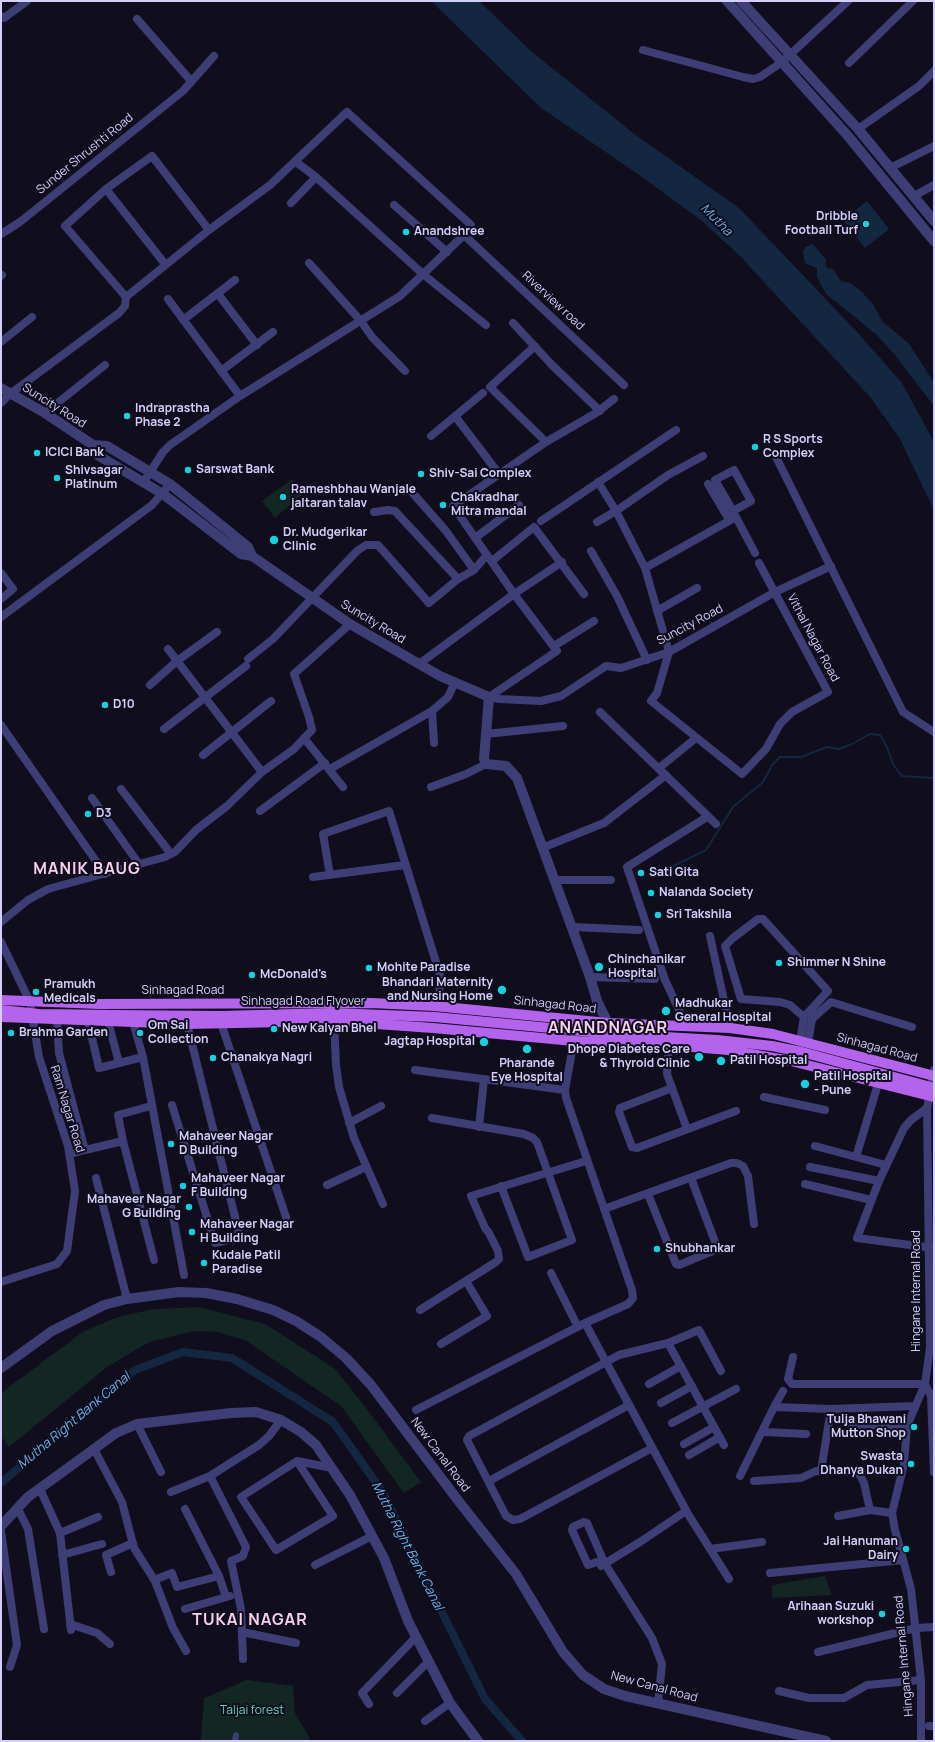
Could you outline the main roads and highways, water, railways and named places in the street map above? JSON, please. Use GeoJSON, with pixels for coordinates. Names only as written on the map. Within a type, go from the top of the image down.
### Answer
{"type":"FeatureCollection","features":[{"type":"Feature","properties":{"kind":"main road","name":"Sinhagad Road"},"geometry":{"type":"LineString","coordinates":[[1,1000],[30,1002],[371,1003],[439,1006],[608,1023],[730,1028],[773,1034],[933,1076]]}},
{"type":"Feature","properties":{"kind":"main road","name":"Sinhagad Road Flyover"},"geometry":{"type":"LineString","coordinates":[[1,1006],[195,1011],[374,1009],[435,1013],[522,1022],[728,1035],[772,1041],[933,1076]]}},
{"type":"Feature","properties":{"kind":"main road","name":"Sinhagad Road Flyover"},"geometry":{"type":"LineString","coordinates":[[1,1010],[39,1014],[116,1016],[221,1016],[332,1013],[435,1017],[613,1034],[717,1040],[772,1046],[802,1052],[932,1094]]}},
{"type":"Feature","properties":{"kind":"main road"},"geometry":{"type":"LineString","coordinates":[[1,1017],[187,1024],[334,1022],[440,1029],[574,1042],[669,1045],[728,1050],[768,1056],[878,1084],[932,1094]]}},
{"type":"Feature","properties":{"kind":"water","name":"Mutha"},"geometry":{"type":"Polygon","coordinates":[[[431,1],[479,1],[532,52],[637,136],[739,208],[858,333],[902,383],[934,442],[934,510],[900,439],[871,398],[740,256],[702,221],[638,174],[541,108],[431,1]]]}},
{"type":"Feature","properties":{"kind":"water","name":"Dribble Football Turf"},"geometry":{"type":"Polygon","coordinates":[[[867,201],[889,229],[865,248],[843,220],[867,201]]]}},
{"type":"Feature","properties":{"kind":"water"},"geometry":{"type":"Polygon","coordinates":[[[813,244],[827,261],[825,262],[827,268],[833,269],[841,281],[850,283],[862,292],[873,304],[882,321],[909,344],[934,383],[934,406],[895,355],[877,335],[826,294],[817,277],[817,268],[805,263],[803,252],[805,247],[813,244]]]}},
{"type":"Feature","properties":{"kind":"waterway"},"geometry":{"type":"LineString","coordinates":[[663,871],[706,850],[733,807],[763,782],[772,765],[780,757],[801,757],[827,747],[839,749],[870,734],[880,735],[887,747],[893,764],[902,776],[934,778]]}},
{"type":"Feature","properties":{"kind":"waterway","name":"Mutha Right Bank Canal"},"geometry":{"type":"LineString","coordinates":[[1,1483],[135,1370],[183,1352],[232,1358],[333,1422],[382,1491],[485,1699],[522,1741]]}},
{"type":"Feature","properties":{"kind":"place","name":"Dribble Football Turf"},"geometry":{"type":"Point","coordinates":[866,224]}},
{"type":"Feature","properties":{"kind":"place","name":"Anandshree"},"geometry":{"type":"Point","coordinates":[406,232]}},
{"type":"Feature","properties":{"kind":"place","name":"Indraprastha Phase 2"},"geometry":{"type":"Point","coordinates":[127,416]}},
{"type":"Feature","properties":{"kind":"place","name":"R S Sports Complex"},"geometry":{"type":"Point","coordinates":[755,447]}},
{"type":"Feature","properties":{"kind":"place","name":"ICICI Bank"},"geometry":{"type":"Point","coordinates":[37,453]}},
{"type":"Feature","properties":{"kind":"place","name":"Sarswat Bank"},"geometry":{"type":"Point","coordinates":[188,470]}},
{"type":"Feature","properties":{"kind":"place","name":"Shiv-Sai Complex"},"geometry":{"type":"Point","coordinates":[421,474]}},
{"type":"Feature","properties":{"kind":"place","name":"Shivsagar Platinum"},"geometry":{"type":"Point","coordinates":[57,478]}},
{"type":"Feature","properties":{"kind":"place","name":"Rameshbhau Wanjale jaltaran talav"},"geometry":{"type":"Point","coordinates":[283,497]}},
{"type":"Feature","properties":{"kind":"place","name":"Chakradhar Mitra mandal"},"geometry":{"type":"Point","coordinates":[443,505]}},
{"type":"Feature","properties":{"kind":"place","name":"Dr. Mudgerikar Clinic"},"geometry":{"type":"Point","coordinates":[274,540]}},
{"type":"Feature","properties":{"kind":"place","name":"D10"},"geometry":{"type":"Point","coordinates":[105,705]}},
{"type":"Feature","properties":{"kind":"place","name":"D3"},"geometry":{"type":"Point","coordinates":[88,814]}},
{"type":"Feature","properties":{"kind":"place","name":"Sati Gita"},"geometry":{"type":"Point","coordinates":[641,873]}},
{"type":"Feature","properties":{"kind":"place","name":"Nalanda Society"},"geometry":{"type":"Point","coordinates":[651,893]}},
{"type":"Feature","properties":{"kind":"place","name":"Sri Takshila"},"geometry":{"type":"Point","coordinates":[658,915]}},
{"type":"Feature","properties":{"kind":"place","name":"Shimmer N Shine"},"geometry":{"type":"Point","coordinates":[779,963]}},
{"type":"Feature","properties":{"kind":"place","name":"Chinchanikar Hospital"},"geometry":{"type":"Point","coordinates":[599,967]}},
{"type":"Feature","properties":{"kind":"place","name":"Mohite Paradise"},"geometry":{"type":"Point","coordinates":[369,968]}},
{"type":"Feature","properties":{"kind":"place","name":"McDonald's"},"geometry":{"type":"Point","coordinates":[252,975]}},
{"type":"Feature","properties":{"kind":"place","name":"Bhandari Maternity and Nursing Home"},"geometry":{"type":"Point","coordinates":[502,990]}},
{"type":"Feature","properties":{"kind":"place","name":"Pramukh Medicals"},"geometry":{"type":"Point","coordinates":[36,992]}},
{"type":"Feature","properties":{"kind":"place","name":"Madhukar General Hospital"},"geometry":{"type":"Point","coordinates":[666,1011]}},
{"type":"Feature","properties":{"kind":"place","name":"New Kalyan Bhel"},"geometry":{"type":"Point","coordinates":[274,1029]}},
{"type":"Feature","properties":{"kind":"place","name":"Brahma Garden"},"geometry":{"type":"Point","coordinates":[11,1033]}},
{"type":"Feature","properties":{"kind":"place","name":"Om Sai Collection"},"geometry":{"type":"Point","coordinates":[140,1033]}},
{"type":"Feature","properties":{"kind":"place","name":"Jagtap Hospital"},"geometry":{"type":"Point","coordinates":[484,1042]}},
{"type":"Feature","properties":{"kind":"place","name":"Pharande Eye Hospital"},"geometry":{"type":"Point","coordinates":[527,1049]}},
{"type":"Feature","properties":{"kind":"place","name":"Dhope Diabetes Care & Thyroid Clinic"},"geometry":{"type":"Point","coordinates":[699,1057]}},
{"type":"Feature","properties":{"kind":"place","name":"Chanakya Nagri"},"geometry":{"type":"Point","coordinates":[213,1058]}},
{"type":"Feature","properties":{"kind":"place","name":"Patil Hospital"},"geometry":{"type":"Point","coordinates":[721,1061]}},
{"type":"Feature","properties":{"kind":"place","name":"Patil Hospital - Pune"},"geometry":{"type":"Point","coordinates":[805,1084]}},
{"type":"Feature","properties":{"kind":"place","name":"Mahaveer Nagar D Building"},"geometry":{"type":"Point","coordinates":[171,1144]}},
{"type":"Feature","properties":{"kind":"place","name":"Mahaveer Nagar F Building"},"geometry":{"type":"Point","coordinates":[183,1186]}},
{"type":"Feature","properties":{"kind":"place","name":"Mahaveer Nagar G Building"},"geometry":{"type":"Point","coordinates":[189,1207]}},
{"type":"Feature","properties":{"kind":"place","name":"Mahaveer Nagar H Building"},"geometry":{"type":"Point","coordinates":[192,1232]}},
{"type":"Feature","properties":{"kind":"place","name":"Shubhankar"},"geometry":{"type":"Point","coordinates":[657,1249]}},
{"type":"Feature","properties":{"kind":"place","name":"Kudale Patil Paradise"},"geometry":{"type":"Point","coordinates":[204,1263]}},
{"type":"Feature","properties":{"kind":"place","name":"Tulja Bhawani Mutton Shop"},"geometry":{"type":"Point","coordinates":[914,1427]}},
{"type":"Feature","properties":{"kind":"place","name":"Swasta Dhanya Dukan"},"geometry":{"type":"Point","coordinates":[911,1464]}},
{"type":"Feature","properties":{"kind":"place","name":"Jai Hanuman Dairy"},"geometry":{"type":"Point","coordinates":[906,1549]}},
{"type":"Feature","properties":{"kind":"place","name":"Arihaan Suzuki workshop"},"geometry":{"type":"Point","coordinates":[882,1614]}},
{"type":"Feature","properties":{"kind":"district","name":"MANIK BAUG"},"geometry":{"type":"Point","coordinates":[87,870]}},
{"type":"Feature","properties":{"kind":"district","name":"ANANDNAGAR"},"geometry":{"type":"Point","coordinates":[608,1029]}},
{"type":"Feature","properties":{"kind":"district","name":"TUKAI NAGAR"},"geometry":{"type":"Point","coordinates":[250,1621]}},
{"type":"Feature","properties":{"kind":"park label","name":"Taljai forest"},"geometry":{"type":"Point","coordinates":[252,1711]}}]}
